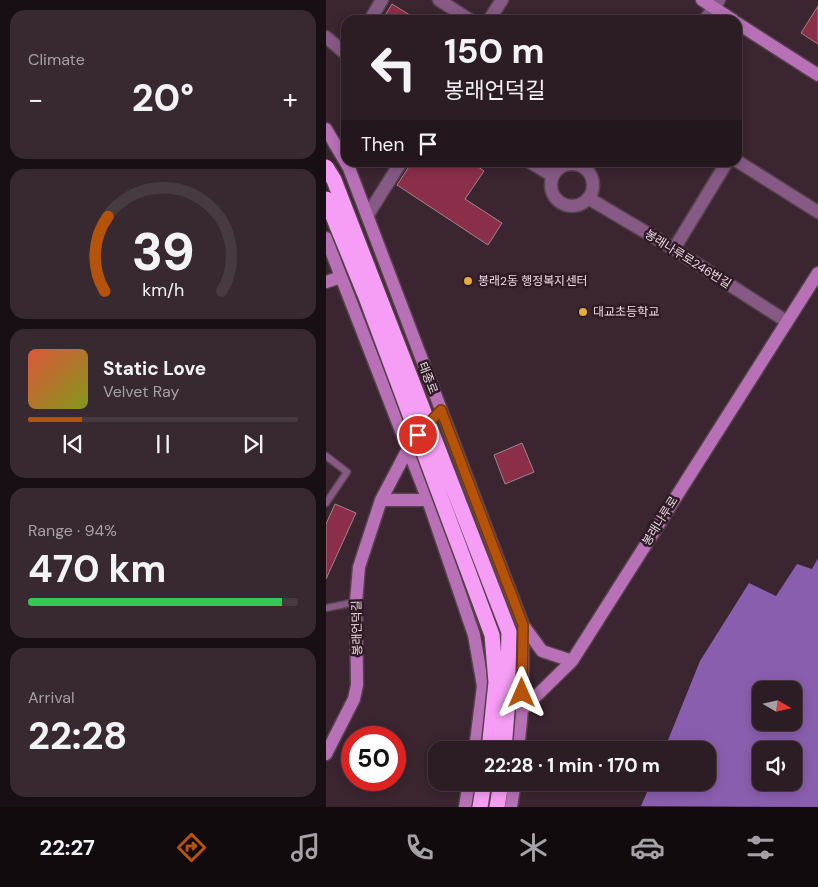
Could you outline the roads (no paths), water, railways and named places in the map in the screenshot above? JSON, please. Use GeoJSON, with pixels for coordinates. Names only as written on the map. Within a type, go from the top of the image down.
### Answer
{"type":"FeatureCollection","features":[{"type":"Feature","properties":{"kind":"highway"},"geometry":{"type":"LineString","coordinates":[[326,167],[334,180],[509,632],[505,741]]}},
{"type":"Feature","properties":{"kind":"highway"},"geometry":{"type":"LineString","coordinates":[[326,199],[366,297],[492,635],[496,682],[490,741]]}},
{"type":"Feature","properties":{"kind":"highway"},"geometry":{"type":"LineString","coordinates":[[480,807],[483,791]]}},
{"type":"Feature","properties":{"kind":"highway"},"geometry":{"type":"LineString","coordinates":[[497,807],[500,791]]}},
{"type":"Feature","properties":{"kind":"main road"},"geometry":{"type":"LineString","coordinates":[[702,0],[716,4],[728,15]]}},
{"type":"Feature","properties":{"kind":"main road"},"geometry":{"type":"LineString","coordinates":[[742,26],[818,75]]}},
{"type":"Feature","properties":{"kind":"main road","name":"태종로"},"geometry":{"type":"LineString","coordinates":[[326,129],[341,154]]}},
{"type":"Feature","properties":{"kind":"main road","name":"태종로"},"geometry":{"type":"LineString","coordinates":[[348,167],[523,625],[522,710],[519,741]]}},
{"type":"Feature","properties":{"kind":"main road"},"geometry":{"type":"LineString","coordinates":[[326,238],[428,500],[474,635],[483,686],[476,741]]}},
{"type":"Feature","properties":{"kind":"main road","name":"봉래나루로"},"geometry":{"type":"LineString","coordinates":[[489,741],[572,661],[818,273]]}},
{"type":"Feature","properties":{"kind":"main road"},"geometry":{"type":"LineString","coordinates":[[326,282],[341,277]]}},
{"type":"Feature","properties":{"kind":"main road","name":"봉래언덕길"},"geometry":{"type":"LineString","coordinates":[[326,754],[354,699],[357,685],[356,602],[359,567],[381,500],[407,448],[441,410]]}},
{"type":"Feature","properties":{"kind":"main road"},"geometry":{"type":"LineString","coordinates":[[381,500],[428,500]]}},
{"type":"Feature","properties":{"kind":"main road"},"geometry":{"type":"LineString","coordinates":[[523,625],[542,651],[572,661]]}},
{"type":"Feature","properties":{"kind":"main road"},"geometry":{"type":"LineString","coordinates":[[465,807],[468,791]]}},
{"type":"Feature","properties":{"kind":"main road"},"geometry":{"type":"LineString","coordinates":[[511,807],[514,791]]}},
{"type":"Feature","properties":{"kind":"street"},"geometry":{"type":"LineString","coordinates":[[373,15],[382,0]]}},
{"type":"Feature","properties":{"kind":"street"},"geometry":{"type":"LineString","coordinates":[[440,0],[462,15]]}},
{"type":"Feature","properties":{"kind":"street"},"geometry":{"type":"LineString","coordinates":[[492,15],[502,0]]}},
{"type":"Feature","properties":{"kind":"street"},"geometry":{"type":"LineString","coordinates":[[709,15],[716,4]]}},
{"type":"Feature","properties":{"kind":"street"},"geometry":{"type":"LineString","coordinates":[[326,37],[341,50]]}},
{"type":"Feature","properties":{"kind":"street"},"geometry":{"type":"LineString","coordinates":[[742,163],[818,212]]}},
{"type":"Feature","properties":{"kind":"street"},"geometry":{"type":"LineString","coordinates":[[367,216],[398,167]]}},
{"type":"Feature","properties":{"kind":"street"},"geometry":{"type":"LineString","coordinates":[[538,167],[553,176]]}},
{"type":"Feature","properties":{"kind":"street"},"geometry":{"type":"LineString","coordinates":[[563,167],[557,170],[551,182],[554,195],[564,204],[577,205],[588,198],[592,192],[592,178],[587,167]]}},
{"type":"Feature","properties":{"kind":"street"},"geometry":{"type":"LineString","coordinates":[[674,249],[724,167]]}},
{"type":"Feature","properties":{"kind":"street","name":"봉래나루로246번길"},"geometry":{"type":"LineString","coordinates":[[588,198],[674,249],[786,321]]}},
{"type":"Feature","properties":{"kind":"lane"},"geometry":{"type":"LineString","coordinates":[[326,456],[347,472],[326,503]]}},
{"type":"Feature","properties":{"kind":"lane"},"geometry":{"type":"LineString","coordinates":[[326,608],[356,602]]}},
{"type":"Feature","properties":{"kind":"place","name":"봉래2동 행정복지센터"},"geometry":{"type":"Point","coordinates":[468,281]}},
{"type":"Feature","properties":{"kind":"place","name":"대교초등학교"},"geometry":{"type":"Point","coordinates":[583,312]}}]}
